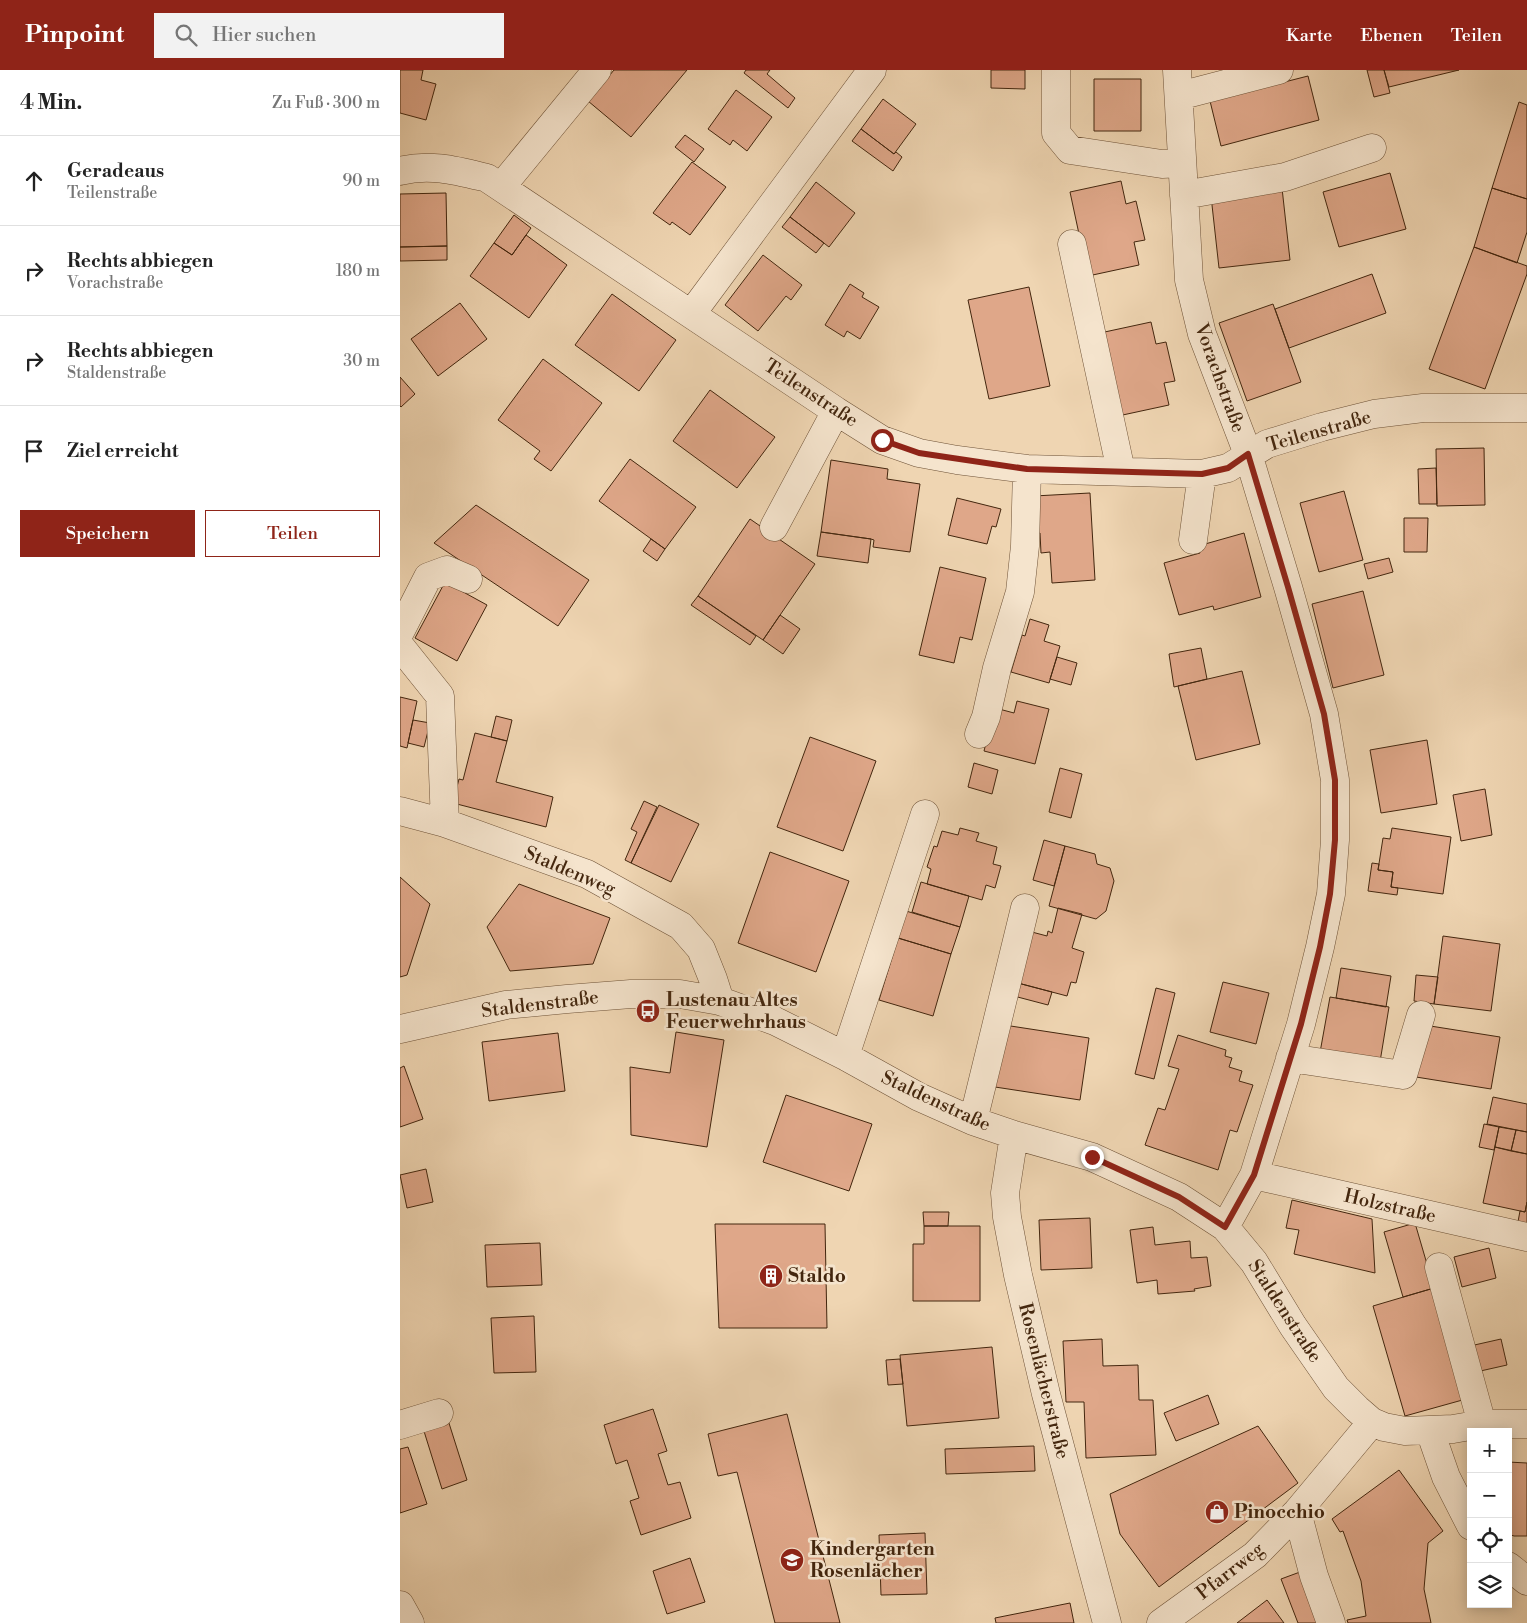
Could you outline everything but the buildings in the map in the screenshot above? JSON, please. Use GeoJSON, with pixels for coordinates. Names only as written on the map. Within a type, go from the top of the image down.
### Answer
{"type":"FeatureCollection","features":[{"type":"Feature","properties":{"kind":"street"},"geometry":{"type":"LineString","coordinates":[[494,183],[573,70]]}},
{"type":"Feature","properties":{"kind":"street"},"geometry":{"type":"LineString","coordinates":[[494,183],[597,70]]}},
{"type":"Feature","properties":{"kind":"street"},"geometry":{"type":"LineString","coordinates":[[692,313],[872,70]]}},
{"type":"Feature","properties":{"kind":"street"},"geometry":{"type":"LineString","coordinates":[[1056,70],[1056,133],[1070,150],[1162,164],[1182,163]]}},
{"type":"Feature","properties":{"kind":"street"},"geometry":{"type":"LineString","coordinates":[[1178,83],[1280,70]]}},
{"type":"Feature","properties":{"kind":"street","name":"Vorachstraße"},"geometry":{"type":"LineString","coordinates":[[1178,83],[1189,280],[1194,306],[1202,334],[1248,454],[1291,596],[1324,714],[1335,780],[1335,840],[1330,894],[1320,947],[1301,1024],[1254,1175],[1225,1227]]}},
{"type":"Feature","properties":{"kind":"street"},"geometry":{"type":"LineString","coordinates":[[1184,195],[1285,177],[1372,148]]}},
{"type":"Feature","properties":{"kind":"street","name":"Teilenstraße"},"geometry":{"type":"LineString","coordinates":[[400,171],[410,168],[442,167],[494,183],[692,313],[836,411],[882,440],[919,453],[1027,469],[1202,474],[1228,468],[1267,444],[1322,427],[1374,414],[1423,408],[1527,408]]}},
{"type":"Feature","properties":{"kind":"street"},"geometry":{"type":"LineString","coordinates":[[1072,244],[1121,472]]}},
{"type":"Feature","properties":{"kind":"street"},"geometry":{"type":"LineString","coordinates":[[774,527],[836,411]]}},
{"type":"Feature","properties":{"kind":"street"},"geometry":{"type":"LineString","coordinates":[[979,734],[986,717],[996,668],[1020,592],[1025,546],[1027,469]]}},
{"type":"Feature","properties":{"kind":"street"},"geometry":{"type":"LineString","coordinates":[[1193,540],[1202,474]]}},
{"type":"Feature","properties":{"kind":"street"},"geometry":{"type":"LineString","coordinates":[[400,632],[428,577],[447,570],[468,579]]}},
{"type":"Feature","properties":{"kind":"street"},"geometry":{"type":"LineString","coordinates":[[400,646],[440,696],[445,823]]}},
{"type":"Feature","properties":{"kind":"street","name":"Staldenweg"},"geometry":{"type":"LineString","coordinates":[[400,811],[445,823],[587,874],[681,926],[701,949],[720,1002]]}},
{"type":"Feature","properties":{"kind":"street"},"geometry":{"type":"LineString","coordinates":[[845,1056],[925,814]]}},
{"type":"Feature","properties":{"kind":"street"},"geometry":{"type":"LineString","coordinates":[[973,1121],[1025,908]]}},
{"type":"Feature","properties":{"kind":"street","name":"Staldenstraße"},"geometry":{"type":"LineString","coordinates":[[400,1029],[506,1004],[631,994],[680,994],[720,1002],[775,1021],[845,1056],[919,1097],[973,1121],[1014,1135],[1092,1157],[1179,1197],[1225,1227],[1254,1262],[1293,1326],[1336,1388],[1372,1422]]}},
{"type":"Feature","properties":{"kind":"street"},"geometry":{"type":"LineString","coordinates":[[1290,1058],[1403,1075],[1421,1014]]}},
{"type":"Feature","properties":{"kind":"street","name":"Rosenlächerstraße"},"geometry":{"type":"LineString","coordinates":[[1014,1135],[1005,1193],[1007,1216],[1018,1276],[1046,1394],[1107,1623]]}},
{"type":"Feature","properties":{"kind":"street","name":"Holzstraße"},"geometry":{"type":"LineString","coordinates":[[1254,1175],[1527,1237]]}},
{"type":"Feature","properties":{"kind":"street"},"geometry":{"type":"LineString","coordinates":[[1439,1267],[1482,1424]]}},
{"type":"Feature","properties":{"kind":"street"},"geometry":{"type":"LineString","coordinates":[[400,1426],[439,1413]]}},
{"type":"Feature","properties":{"kind":"street"},"geometry":{"type":"LineString","coordinates":[[1372,1422],[1384,1427],[1405,1431],[1453,1429],[1482,1424],[1527,1424]]}},
{"type":"Feature","properties":{"kind":"street","name":"Pfarrweg"},"geometry":{"type":"LineString","coordinates":[[1161,1623],[1255,1555],[1297,1512],[1372,1422]]}},
{"type":"Feature","properties":{"kind":"street"},"geometry":{"type":"LineString","coordinates":[[1430,1431],[1446,1477],[1467,1518]]}},
{"type":"Feature","properties":{"kind":"street"},"geometry":{"type":"LineString","coordinates":[[1297,1512],[1314,1576],[1331,1623]]}},
{"type":"Feature","properties":{"kind":"street"},"geometry":{"type":"LineString","coordinates":[[1512,1569],[1527,1581]]}},
{"type":"Feature","properties":{"kind":"street"},"geometry":{"type":"LineString","coordinates":[[400,1605],[410,1623]]}},
{"type":"Feature","properties":{"kind":"place","name":"Lustenau Altes Feuerwehrhaus"},"geometry":{"type":"Point","coordinates":[648,1011]}},
{"type":"Feature","properties":{"kind":"place","name":"Staldo"},"geometry":{"type":"Point","coordinates":[771,1276]}},
{"type":"Feature","properties":{"kind":"place","name":"Pinocchio"},"geometry":{"type":"Point","coordinates":[1217,1512]}},
{"type":"Feature","properties":{"kind":"place","name":"Kindergarten Rosenlächer"},"geometry":{"type":"Point","coordinates":[792,1560]}},
{"type":"Feature","properties":{"kind":"route"},"geometry":{"type":"LineString","coordinates":[[882,440],[919,453],[1027,469],[1202,474],[1228,468],[1248,454],[1288,587],[1324,714],[1335,780],[1335,840],[1330,894],[1320,947],[1301,1024],[1254,1175],[1225,1227],[1179,1197],[1092,1157]]}}]}
